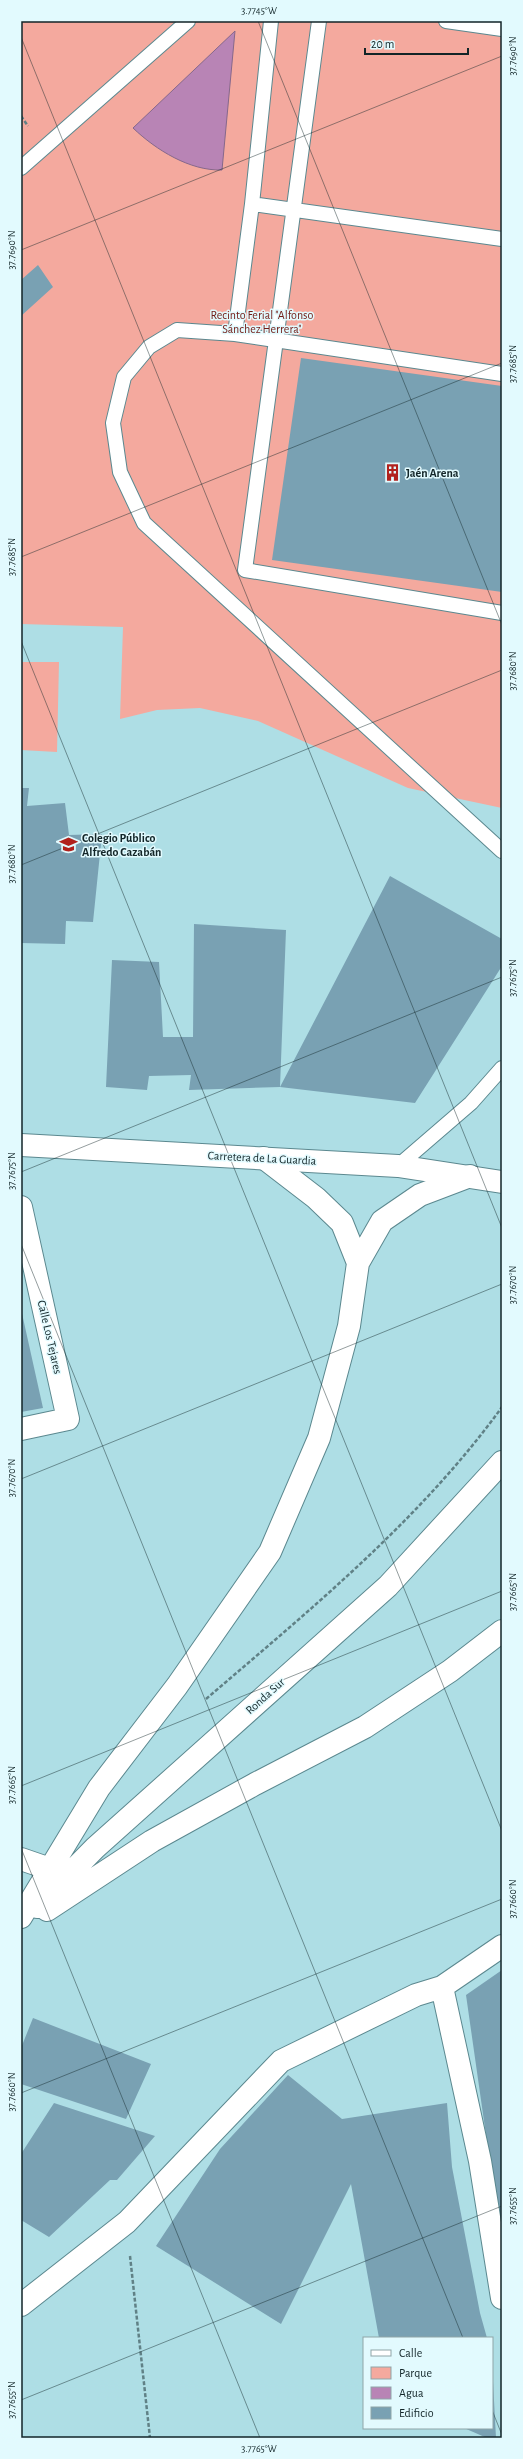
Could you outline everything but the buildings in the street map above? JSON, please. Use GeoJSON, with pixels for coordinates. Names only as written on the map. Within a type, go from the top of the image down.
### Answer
{"type":"FeatureCollection","features":[{"type":"Feature","properties":{"kind":"main road","name":"Carretera de La Guardia"},"geometry":{"type":"LineString","coordinates":[[21,1145],[398,1166],[502,1182]]}},
{"type":"Feature","properties":{"kind":"main road"},"geometry":{"type":"LineString","coordinates":[[264,1158],[316,1198],[342,1223],[358,1262]]}},
{"type":"Feature","properties":{"kind":"main road"},"geometry":{"type":"LineString","coordinates":[[21,1917],[99,1788],[177,1686],[270,1552],[319,1438],[349,1326],[358,1262],[382,1221],[420,1195],[470,1176]]}},
{"type":"Feature","properties":{"kind":"main road","name":"Calle Los Tejares"},"geometry":{"type":"LineString","coordinates":[[21,1207],[68,1419],[21,1429]]}},
{"type":"Feature","properties":{"kind":"main road","name":"Ronda Sur"},"geometry":{"type":"LineString","coordinates":[[21,1924],[95,1848],[388,1586],[502,1462]]}},
{"type":"Feature","properties":{"kind":"main road"},"geometry":{"type":"LineString","coordinates":[[21,1927],[152,1841],[254,1784],[365,1727],[450,1671],[502,1631]]}},
{"type":"Feature","properties":{"kind":"main road"},"geometry":{"type":"LineString","coordinates":[[21,1859],[50,1868]]}},
{"type":"Feature","properties":{"kind":"main road"},"geometry":{"type":"LineString","coordinates":[[21,2305],[127,2222],[281,2061],[416,1995],[442,1986],[502,1946]]}},
{"type":"Feature","properties":{"kind":"main road"},"geometry":{"type":"LineString","coordinates":[[442,1986],[480,2161],[502,2298]]}},
{"type":"Feature","properties":{"kind":"lane"},"geometry":{"type":"LineString","coordinates":[[21,168],[188,21]]}},
{"type":"Feature","properties":{"kind":"lane"},"geometry":{"type":"LineString","coordinates":[[234,334],[252,204],[272,21]]}},
{"type":"Feature","properties":{"kind":"lane"},"geometry":{"type":"LineString","coordinates":[[319,21],[245,570],[502,613]]}},
{"type":"Feature","properties":{"kind":"lane"},"geometry":{"type":"LineString","coordinates":[[446,21],[502,29]]}},
{"type":"Feature","properties":{"kind":"lane"},"geometry":{"type":"LineString","coordinates":[[252,204],[294,212],[502,239]]}},
{"type":"Feature","properties":{"kind":"lane"},"geometry":{"type":"LineString","coordinates":[[502,374],[234,334],[177,330],[149,347],[124,377],[113,423],[120,472],[144,523],[502,851]]}},
{"type":"Feature","properties":{"kind":"lane"},"geometry":{"type":"LineString","coordinates":[[398,1166],[470,1103],[502,1068]]}},
{"type":"Feature","properties":{"kind":"path"},"geometry":{"type":"LineString","coordinates":[[21,116],[28,126]]}},
{"type":"Feature","properties":{"kind":"path"},"geometry":{"type":"LineString","coordinates":[[200,1704],[337,1586],[408,1518],[480,1438],[502,1407]]}},
{"type":"Feature","properties":{"kind":"path"},"geometry":{"type":"LineString","coordinates":[[127,2222],[150,2438]]}},
{"type":"Feature","properties":{"kind":"green space","name":"Recinto Ferial \"Alfonso Sánchez Herrera\""},"geometry":{"type":"Polygon","coordinates":[[[21,21],[502,21],[502,808],[408,788],[258,721],[200,708],[157,710],[120,719],[123,627],[21,624],[21,21]]]}},
{"type":"Feature","properties":{"kind":"green space"},"geometry":{"type":"Polygon","coordinates":[[[21,662],[59,662],[57,752],[21,750],[21,662]]]}},
{"type":"Feature","properties":{"kind":"water"},"geometry":{"type":"Polygon","coordinates":[[[235,31],[222,170],[198,167],[174,158],[152,144],[133,128],[235,31]]]}},
{"type":"Feature","properties":{"kind":"place","name":"Jaén Arena"},"geometry":{"type":"Point","coordinates":[393,473]}},
{"type":"Feature","properties":{"kind":"place","name":"Colegio Público Alfredo Cazabán"},"geometry":{"type":"Point","coordinates":[69,845]}}]}
